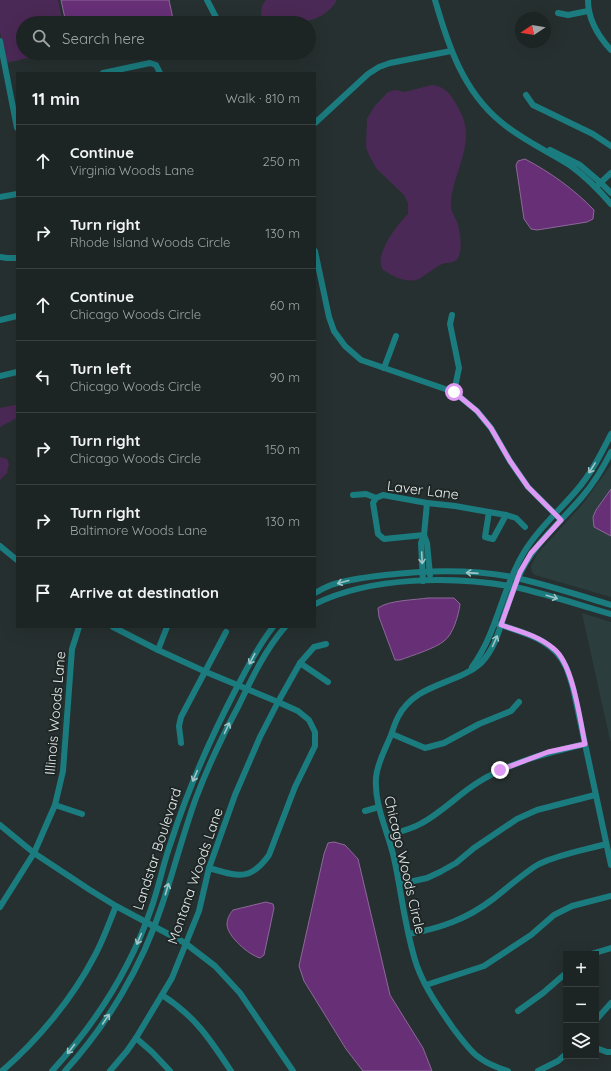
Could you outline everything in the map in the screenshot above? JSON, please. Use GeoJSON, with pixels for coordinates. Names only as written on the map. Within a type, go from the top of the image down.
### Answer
{"type":"FeatureCollection","features":[{"type":"Feature","properties":{"kind":"street"},"geometry":{"type":"LineString","coordinates":[[208,0],[216,16]]}},
{"type":"Feature","properties":{"kind":"street"},"geometry":{"type":"LineString","coordinates":[[435,0],[451,51],[468,84],[479,100],[501,122],[525,139],[571,166],[595,186],[611,204]]}},
{"type":"Feature","properties":{"kind":"street"},"geometry":{"type":"LineString","coordinates":[[588,0],[588,11],[596,30],[611,50]]}},
{"type":"Feature","properties":{"kind":"street"},"geometry":{"type":"LineString","coordinates":[[558,13],[568,15],[588,11]]}},
{"type":"Feature","properties":{"kind":"street"},"geometry":{"type":"LineString","coordinates":[[0,41],[16,123]]}},
{"type":"Feature","properties":{"kind":"street"},"geometry":{"type":"LineString","coordinates":[[316,122],[368,74],[379,67],[451,51]]}},
{"type":"Feature","properties":{"kind":"street"},"geometry":{"type":"LineString","coordinates":[[107,72],[150,63],[156,65],[160,72]]}},
{"type":"Feature","properties":{"kind":"street"},"geometry":{"type":"LineString","coordinates":[[10,92],[16,90]]}},
{"type":"Feature","properties":{"kind":"street"},"geometry":{"type":"LineString","coordinates":[[526,95],[533,105],[593,134],[611,146]]}},
{"type":"Feature","properties":{"kind":"street"},"geometry":{"type":"LineString","coordinates":[[525,139],[548,148],[580,165],[611,193]]}},
{"type":"Feature","properties":{"kind":"street"},"geometry":{"type":"LineString","coordinates":[[595,186],[601,183],[611,173]]}},
{"type":"Feature","properties":{"kind":"street"},"geometry":{"type":"LineString","coordinates":[[0,197],[16,194]]}},
{"type":"Feature","properties":{"kind":"street"},"geometry":{"type":"LineString","coordinates":[[0,256],[16,258]]}},
{"type":"Feature","properties":{"kind":"street"},"geometry":{"type":"LineString","coordinates":[[316,256],[329,317],[334,331],[345,346],[361,360],[454,392],[477,411],[491,428],[510,461],[528,487],[561,520]]}},
{"type":"Feature","properties":{"kind":"street"},"geometry":{"type":"LineString","coordinates":[[452,315],[450,324],[459,368],[454,392]]}},
{"type":"Feature","properties":{"kind":"street"},"geometry":{"type":"LineString","coordinates":[[0,320],[16,316]]}},
{"type":"Feature","properties":{"kind":"street"},"geometry":{"type":"LineString","coordinates":[[384,368],[396,336]]}},
{"type":"Feature","properties":{"kind":"street"},"geometry":{"type":"LineString","coordinates":[[0,376],[16,372]]}},
{"type":"Feature","properties":{"kind":"street"},"geometry":{"type":"LineString","coordinates":[[514,578],[530,541],[577,490],[593,468],[611,434]]}},
{"type":"Feature","properties":{"kind":"street"},"geometry":{"type":"LineString","coordinates":[[514,578],[531,553],[583,496],[600,472],[611,452]]}},
{"type":"Feature","properties":{"kind":"street"},"geometry":{"type":"LineString","coordinates":[[353,495],[366,494],[376,498]]}},
{"type":"Feature","properties":{"kind":"street","name":"Laver Lane"},"geometry":{"type":"LineString","coordinates":[[424,535],[384,540],[378,534],[373,503],[376,498],[383,496],[506,515],[516,518],[525,527]]}},
{"type":"Feature","properties":{"kind":"street"},"geometry":{"type":"LineString","coordinates":[[423,581],[421,543],[424,535],[427,503]]}},
{"type":"Feature","properties":{"kind":"street"},"geometry":{"type":"LineString","coordinates":[[488,512],[485,537],[493,539],[506,515]]}},
{"type":"Feature","properties":{"kind":"street"},"geometry":{"type":"LineString","coordinates":[[424,535],[427,543],[430,581]]}},
{"type":"Feature","properties":{"kind":"street"},"geometry":{"type":"LineString","coordinates":[[0,546],[16,559]]}},
{"type":"Feature","properties":{"kind":"street"},"geometry":{"type":"LineString","coordinates":[[316,593],[332,585],[351,580],[430,571],[473,573],[514,578],[546,585],[611,605]]}},
{"type":"Feature","properties":{"kind":"street","name":"Chicago Woods Circle"},"geometry":{"type":"LineString","coordinates":[[508,1071],[490,1068],[476,1056],[439,1009],[426,985],[418,966],[409,934],[400,884],[388,835],[379,807],[376,792],[376,775],[398,716],[407,705],[424,691],[463,675],[481,663],[489,653],[496,641],[498,624],[507,586],[514,578]]}},
{"type":"Feature","properties":{"kind":"street","name":"Chicago Woods Circle"},"geometry":{"type":"LineString","coordinates":[[498,624],[514,587],[514,578]]}},
{"type":"Feature","properties":{"kind":"street"},"geometry":{"type":"LineString","coordinates":[[316,604],[333,595],[376,585],[423,581],[471,582],[514,587],[541,593],[611,614]]}},
{"type":"Feature","properties":{"kind":"street"},"geometry":{"type":"LineString","coordinates":[[498,624],[532,635],[555,649],[566,667],[573,688],[611,865]]}},
{"type":"Feature","properties":{"kind":"street","name":"Illinois Woods Lane"},"geometry":{"type":"LineString","coordinates":[[0,907],[34,853],[55,805],[63,771],[72,649],[79,628]]}},
{"type":"Feature","properties":{"kind":"street"},"geometry":{"type":"LineString","coordinates":[[115,628],[206,672],[238,684],[298,711],[309,720],[315,732],[315,746],[295,788],[269,855],[254,871],[241,875],[210,868]]}},
{"type":"Feature","properties":{"kind":"street"},"geometry":{"type":"LineString","coordinates":[[158,650],[167,628]]}},
{"type":"Feature","properties":{"kind":"street","name":"Landstar Boulevard"},"geometry":{"type":"LineString","coordinates":[[52,1071],[67,1055],[86,1030],[120,978],[151,909],[170,844],[188,792],[238,684],[258,648],[273,628]]}},
{"type":"Feature","properties":{"kind":"street","name":"Landstar Boulevard"},"geometry":{"type":"LineString","coordinates":[[65,1071],[97,1032],[129,982],[144,951],[162,906],[179,847],[196,798],[212,761],[247,688],[273,641],[284,628]]}},
{"type":"Feature","properties":{"kind":"street"},"geometry":{"type":"LineString","coordinates":[[181,743],[179,726],[181,717],[226,632]]}},
{"type":"Feature","properties":{"kind":"street","name":"Montana Woods Lane"},"geometry":{"type":"LineString","coordinates":[[110,1071],[136,1038],[172,978],[199,911],[210,868],[235,795],[260,737],[300,663],[314,647],[326,644]]}},
{"type":"Feature","properties":{"kind":"street"},"geometry":{"type":"LineString","coordinates":[[300,663],[328,682]]}},
{"type":"Feature","properties":{"kind":"street"},"geometry":{"type":"LineString","coordinates":[[392,734],[425,748],[444,743],[479,724],[511,711],[519,702]]}},
{"type":"Feature","properties":{"kind":"street"},"geometry":{"type":"LineString","coordinates":[[388,835],[408,830],[422,823],[476,784],[500,770],[548,752],[585,744]]}},
{"type":"Feature","properties":{"kind":"street"},"geometry":{"type":"LineString","coordinates":[[400,884],[427,878],[440,872],[456,863],[474,848],[517,819],[530,813],[556,804],[596,795]]}},
{"type":"Feature","properties":{"kind":"street"},"geometry":{"type":"LineString","coordinates":[[55,805],[82,814]]}},
{"type":"Feature","properties":{"kind":"street"},"geometry":{"type":"LineString","coordinates":[[364,811],[379,807]]}},
{"type":"Feature","properties":{"kind":"street"},"geometry":{"type":"LineString","coordinates":[[0,825],[34,853],[116,906],[186,943],[215,966],[240,993],[293,1071]]}},
{"type":"Feature","properties":{"kind":"street"},"geometry":{"type":"LineString","coordinates":[[409,934],[446,925],[474,911],[491,901],[538,865],[565,854],[606,844]]}},
{"type":"Feature","properties":{"kind":"street"},"geometry":{"type":"LineString","coordinates":[[426,985],[484,966],[531,935],[554,915],[572,906],[611,896]]}},
{"type":"Feature","properties":{"kind":"street"},"geometry":{"type":"LineString","coordinates":[[2,1071],[16,1059],[47,1026],[75,988],[94,957],[116,906]]}},
{"type":"Feature","properties":{"kind":"street"},"geometry":{"type":"LineString","coordinates":[[599,951],[611,948]]}},
{"type":"Feature","properties":{"kind":"street"},"geometry":{"type":"LineString","coordinates":[[518,1011],[543,993],[563,976]]}},
{"type":"Feature","properties":{"kind":"street"},"geometry":{"type":"LineString","coordinates":[[162,995],[178,1005],[204,1030],[231,1071]]}},
{"type":"Feature","properties":{"kind":"street"},"geometry":{"type":"LineString","coordinates":[[599,1017],[611,1003]]}},
{"type":"Feature","properties":{"kind":"street"},"geometry":{"type":"LineString","coordinates":[[136,1038],[170,1071]]}},
{"type":"Feature","properties":{"kind":"street"},"geometry":{"type":"LineString","coordinates":[[599,1049],[611,1052]]}},
{"type":"Feature","properties":{"kind":"street"},"geometry":{"type":"LineString","coordinates":[[538,1071],[558,1061],[563,1057]]}},
{"type":"Feature","properties":{"kind":"shaded area"},"geometry":{"type":"Polygon","coordinates":[[[0,0],[58,0],[61,16],[16,16],[16,60],[19,60],[6,63],[0,32],[0,0]]]}},
{"type":"Feature","properties":{"kind":"shaded area"},"geometry":{"type":"Polygon","coordinates":[[[61,0],[169,0],[172,16],[64,16],[61,0]]]}},
{"type":"Feature","properties":{"kind":"shaded area"},"geometry":{"type":"Polygon","coordinates":[[[266,0],[337,0],[323,15],[316,18],[316,16],[261,16],[266,0]]]}},
{"type":"Feature","properties":{"kind":"shaded area"},"geometry":{"type":"Polygon","coordinates":[[[432,85],[443,88],[451,96],[462,116],[466,129],[464,152],[454,185],[451,208],[459,230],[460,254],[455,261],[444,263],[419,279],[409,281],[395,277],[382,269],[381,257],[385,245],[408,214],[408,203],[404,195],[376,168],[369,155],[366,147],[367,119],[374,107],[388,92],[395,90],[405,92],[432,85]]]}},
{"type":"Feature","properties":{"kind":"shaded area"},"geometry":{"type":"Polygon","coordinates":[[[525,159],[553,176],[579,195],[594,210],[593,219],[587,222],[537,230],[531,229],[524,219],[516,165],[518,161],[525,159]]]}},
{"type":"Feature","properties":{"kind":"shaded area"},"geometry":{"type":"Polygon","coordinates":[[[16,405],[16,419],[0,427],[0,408],[16,405]]]}},
{"type":"Feature","properties":{"kind":"shaded area"},"geometry":{"type":"Polygon","coordinates":[[[0,457],[7,459],[9,464],[7,473],[0,480],[0,457]]]}},
{"type":"Feature","properties":{"kind":"shaded area"},"geometry":{"type":"Polygon","coordinates":[[[611,465],[611,597],[535,575],[532,572],[531,566],[537,554],[582,505],[611,465]]]}},
{"type":"Feature","properties":{"kind":"shaded area"},"geometry":{"type":"Polygon","coordinates":[[[611,489],[611,536],[594,527],[593,517],[596,510],[611,489]]]}},
{"type":"Feature","properties":{"kind":"shaded area"},"geometry":{"type":"Polygon","coordinates":[[[428,598],[454,598],[460,604],[453,629],[447,638],[440,644],[423,652],[400,660],[395,660],[379,617],[378,608],[389,603],[428,598]]]}},
{"type":"Feature","properties":{"kind":"shaded area"},"geometry":{"type":"Polygon","coordinates":[[[582,613],[611,622],[611,741],[610,740],[582,613]]]}},
{"type":"Feature","properties":{"kind":"shaded area"},"geometry":{"type":"Polygon","coordinates":[[[334,842],[345,845],[358,859],[390,995],[423,1048],[432,1071],[363,1071],[346,1049],[304,981],[299,966],[324,854],[328,843],[334,842]]]}},
{"type":"Feature","properties":{"kind":"shaded area"},"geometry":{"type":"Polygon","coordinates":[[[266,902],[273,904],[274,908],[264,955],[260,958],[250,953],[235,940],[228,930],[227,923],[228,917],[233,910],[266,902]]]}},
{"type":"Feature","properties":{"kind":"route"},"geometry":{"type":"LineString","coordinates":[[454,392],[477,411],[491,428],[510,461],[528,487],[561,520],[541,540],[531,553],[520,572],[501,625],[532,635],[555,649],[566,667],[573,688],[585,744],[548,752],[500,770]]}}]}
